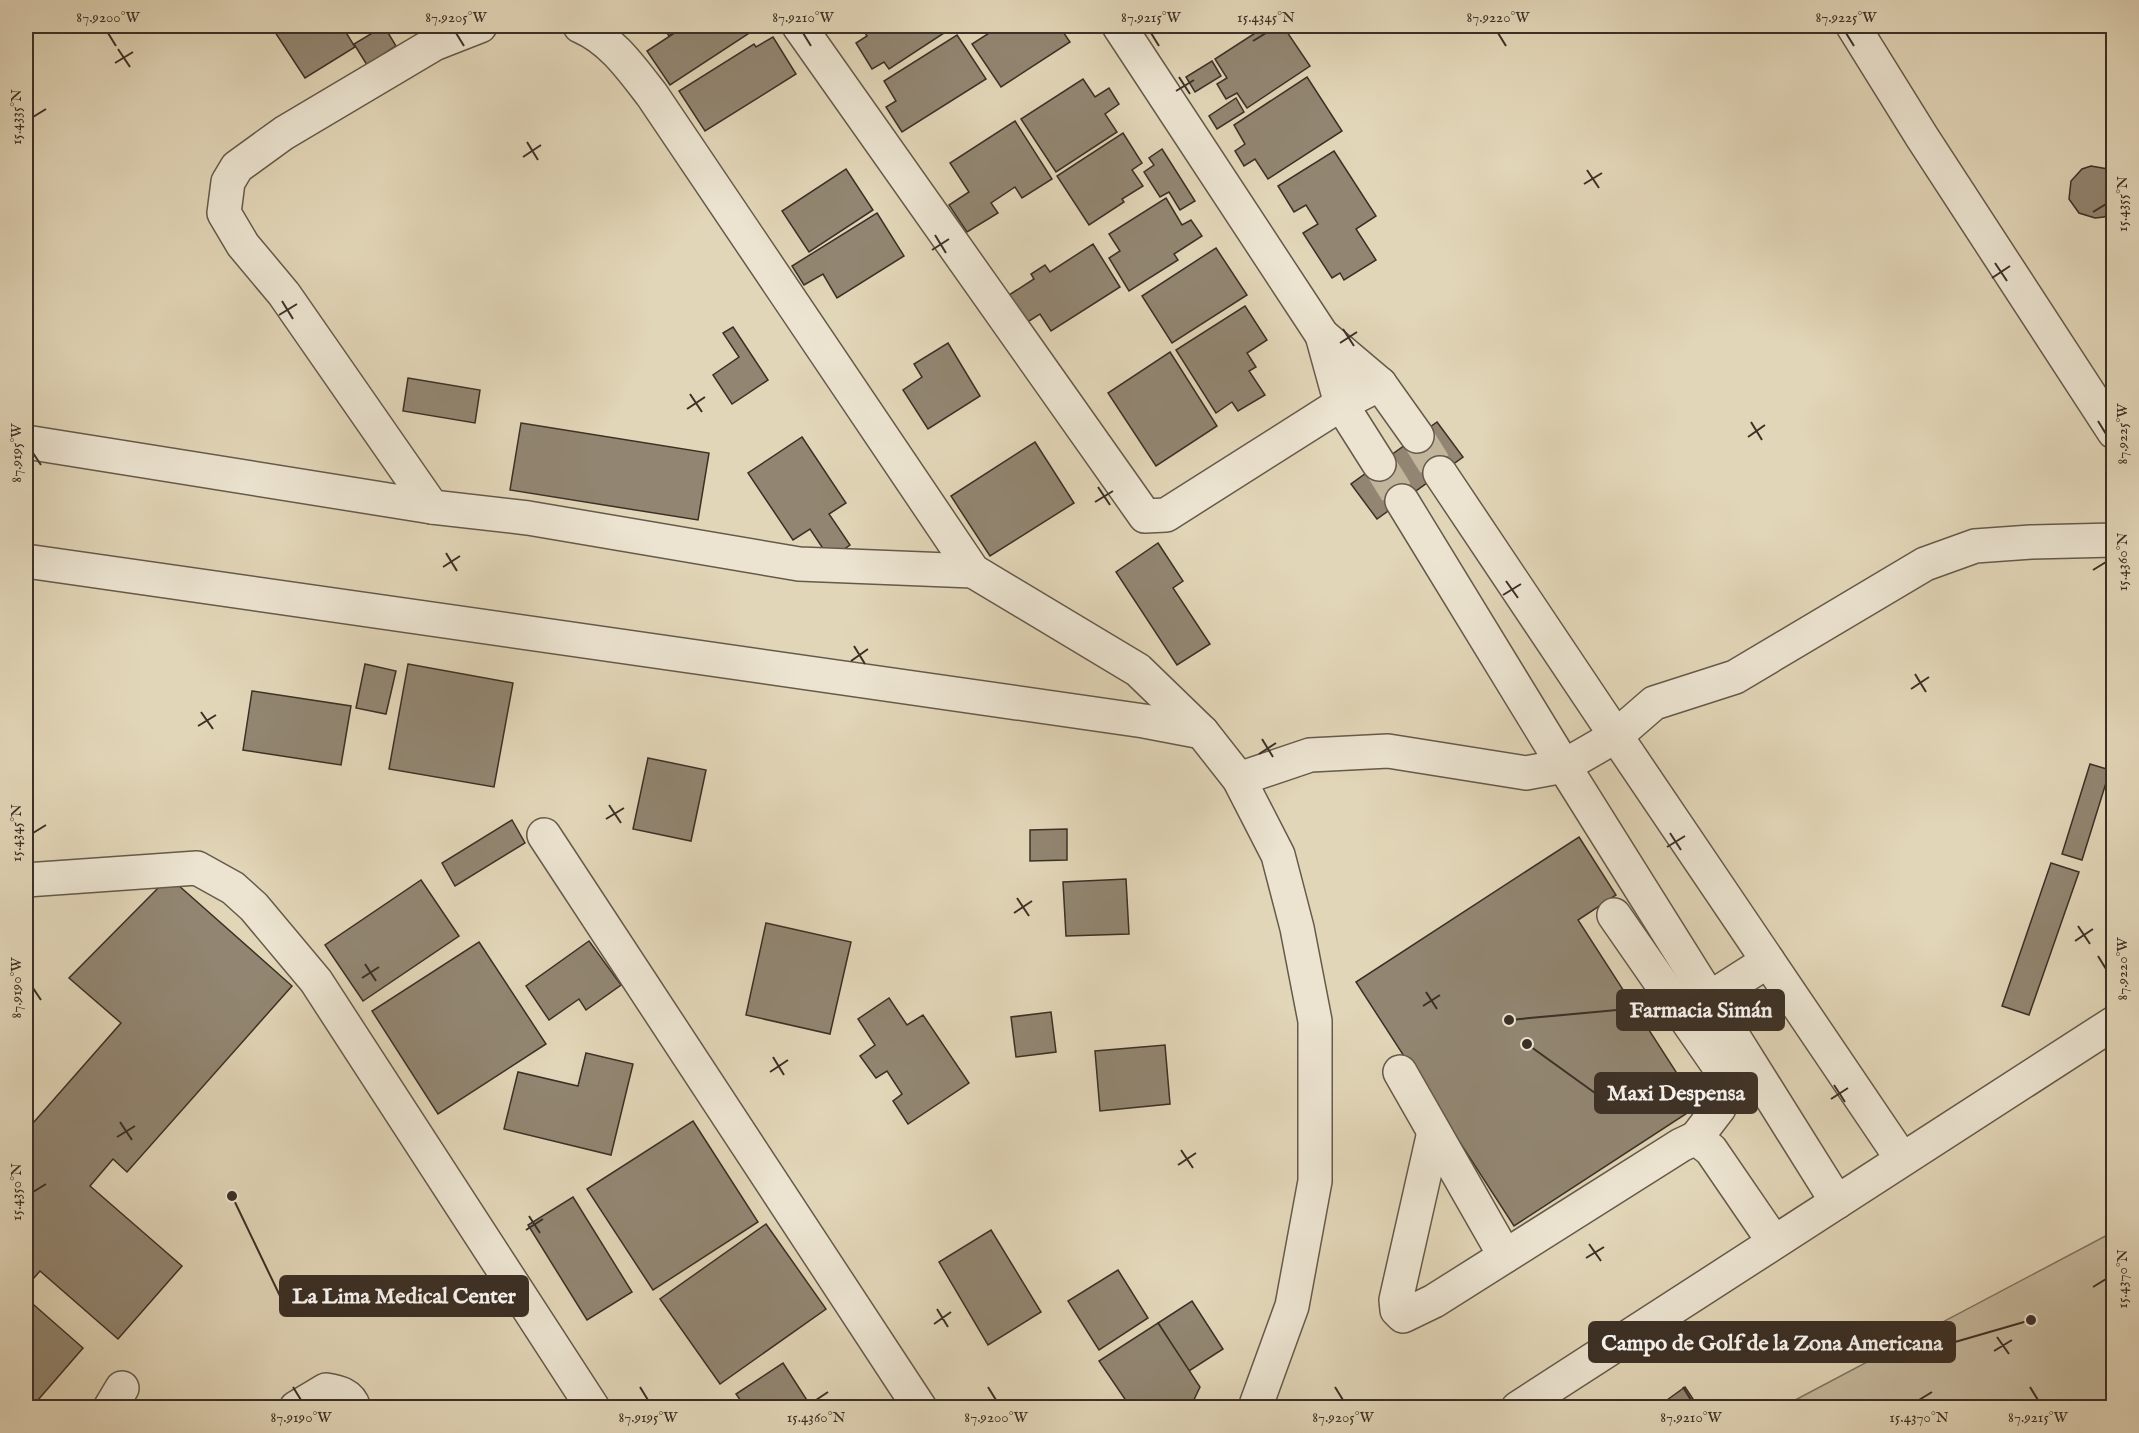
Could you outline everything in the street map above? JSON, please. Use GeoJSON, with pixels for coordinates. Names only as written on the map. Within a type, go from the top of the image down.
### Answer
{"type":"FeatureCollection","features":[{"type":"Feature","properties":{"kind":"street"},"geometry":{"type":"LineString","coordinates":[[432,507],[284,294],[243,246],[224,213],[228,182],[237,167],[284,133],[434,44],[480,26]]}},
{"type":"Feature","properties":{"kind":"street"},"geometry":{"type":"LineString","coordinates":[[580,26],[594,32],[618,53],[652,95],[973,571],[1138,670],[1202,732],[1239,779],[1278,855],[1297,928],[1315,1021],[1315,1181],[1292,1305],[1257,1407]]}},
{"type":"Feature","properties":{"kind":"street"},"geometry":{"type":"LineString","coordinates":[[799,26],[1145,516],[1166,515],[1341,404],[1380,384]]}},
{"type":"Feature","properties":{"kind":"street"},"geometry":{"type":"LineString","coordinates":[[1119,26],[1322,335],[1380,384],[1417,436]]}},
{"type":"Feature","properties":{"kind":"street"},"geometry":{"type":"LineString","coordinates":[[1853,26],[1922,137],[2114,432]]}},
{"type":"Feature","properties":{"kind":"street"},"geometry":{"type":"LineString","coordinates":[[1322,335],[1341,404],[1379,464]]}},
{"type":"Feature","properties":{"kind":"street"},"geometry":{"type":"LineString","coordinates":[[26,442],[432,507],[528,518],[800,564],[973,571]]}},
{"type":"Feature","properties":{"kind":"street"},"geometry":{"type":"LineString","coordinates":[[1837,1202],[1408,512],[1449,485],[1902,1160]]}},
{"type":"Feature","properties":{"kind":"street"},"geometry":{"type":"LineString","coordinates":[[1239,779],[1310,755],[1388,751],[1526,772],[1564,766],[1616,736],[1654,703],[1736,677],[1925,564],[1975,546],[2114,540]]}},
{"type":"Feature","properties":{"kind":"street"},"geometry":{"type":"LineString","coordinates":[[1449,579],[1493,552]]}},
{"type":"Feature","properties":{"kind":"street"},"geometry":{"type":"LineString","coordinates":[[26,561],[1144,721],[1202,732]]}},
{"type":"Feature","properties":{"kind":"street"},"geometry":{"type":"LineString","coordinates":[[544,835],[920,1407]]}},
{"type":"Feature","properties":{"kind":"street"},"geometry":{"type":"LineString","coordinates":[[26,880],[197,868],[233,888],[254,907],[316,981],[593,1407]]}},
{"type":"Feature","properties":{"kind":"street"},"geometry":{"type":"LineString","coordinates":[[1434,1132],[1396,1300],[1397,1310],[1403,1316],[1434,1301],[1681,1145],[1696,1138],[1719,1108],[1725,1088],[1718,1065],[1614,915]]}},
{"type":"Feature","properties":{"kind":"street"},"geometry":{"type":"LineString","coordinates":[[1710,998],[1768,961]]}},
{"type":"Feature","properties":{"kind":"street"},"geometry":{"type":"LineString","coordinates":[[1518,1407],[2114,1023]]}},
{"type":"Feature","properties":{"kind":"street"},"geometry":{"type":"LineString","coordinates":[[1400,1072],[1505,1256]]}},
{"type":"Feature","properties":{"kind":"street"},"geometry":{"type":"LineString","coordinates":[[1696,1138],[1711,1150],[1774,1242]]}},
{"type":"Feature","properties":{"kind":"street"},"geometry":{"type":"LineString","coordinates":[[296,1407],[326,1390],[342,1393],[354,1407]]}},
{"type":"Feature","properties":{"kind":"shaded area"},"geometry":{"type":"Polygon","coordinates":[[[2113,1232],[2113,1407],[1782,1407],[2113,1232]]]}},
{"type":"Feature","properties":{"kind":"building"},"geometry":{"type":"Polygon","coordinates":[[[271,26],[342,26],[355,47],[305,78],[271,26]]]}},
{"type":"Feature","properties":{"kind":"building"},"geometry":{"type":"Polygon","coordinates":[[[384,26],[396,46],[367,65],[354,44],[384,26]]]}},
{"type":"Feature","properties":{"kind":"building"},"geometry":{"type":"Polygon","coordinates":[[[662,26],[685,26],[669,36],[662,26]]]}},
{"type":"Feature","properties":{"kind":"building"},"geometry":{"type":"Polygon","coordinates":[[[685,26],[752,26],[754,30],[670,85],[647,51],[685,26]]]}},
{"type":"Feature","properties":{"kind":"building"},"geometry":{"type":"Polygon","coordinates":[[[861,26],[939,26],[944,33],[889,69],[884,62],[872,69],[856,43],[867,36],[861,26]]]}},
{"type":"Feature","properties":{"kind":"building"},"geometry":{"type":"Polygon","coordinates":[[[1000,26],[1059,26],[1070,42],[1001,87],[972,44],[1000,26]]]}},
{"type":"Feature","properties":{"kind":"building"},"geometry":{"type":"Polygon","coordinates":[[[1266,26],[1283,26],[1310,66],[1247,108],[1237,93],[1226,99],[1217,84],[1227,78],[1215,59],[1266,26]]]}},
{"type":"Feature","properties":{"kind":"building"},"geometry":{"type":"Polygon","coordinates":[[[957,35],[986,79],[902,132],[886,107],[896,101],[884,81],[957,35]]]}},
{"type":"Feature","properties":{"kind":"building"},"geometry":{"type":"Polygon","coordinates":[[[773,37],[796,74],[705,131],[679,91],[754,44],[756,47],[773,37]]]}},
{"type":"Feature","properties":{"kind":"building"},"geometry":{"type":"Polygon","coordinates":[[[1212,61],[1221,76],[1195,92],[1186,77],[1212,61]]]}},
{"type":"Feature","properties":{"kind":"building"},"geometry":{"type":"Polygon","coordinates":[[[1307,77],[1342,131],[1268,179],[1255,159],[1244,166],[1235,151],[1245,144],[1234,125],[1307,77]]]}},
{"type":"Feature","properties":{"kind":"building"},"geometry":{"type":"Polygon","coordinates":[[[1083,79],[1095,97],[1109,88],[1119,104],[1105,114],[1117,132],[1056,172],[1021,119],[1083,79]]]}},
{"type":"Feature","properties":{"kind":"building"},"geometry":{"type":"Polygon","coordinates":[[[1236,98],[1244,112],[1217,129],[1209,116],[1236,98]]]}},
{"type":"Feature","properties":{"kind":"building"},"geometry":{"type":"Polygon","coordinates":[[[1015,121],[1052,179],[1022,198],[1015,187],[991,203],[998,213],[967,232],[949,205],[969,192],[950,163],[1015,121]]]}},
{"type":"Feature","properties":{"kind":"building"},"geometry":{"type":"Polygon","coordinates":[[[1123,133],[1142,163],[1132,170],[1143,186],[1122,199],[1124,202],[1089,225],[1057,176],[1123,133]]]}},
{"type":"Feature","properties":{"kind":"building"},"geometry":{"type":"Polygon","coordinates":[[[1162,149],[1195,201],[1180,210],[1169,192],[1160,197],[1144,172],[1154,165],[1149,158],[1162,149]]]}},
{"type":"Feature","properties":{"kind":"building"},"geometry":{"type":"Polygon","coordinates":[[[1334,151],[1376,216],[1356,229],[1376,260],[1344,280],[1340,273],[1332,278],[1303,233],[1318,224],[1306,205],[1294,212],[1278,186],[1334,151]]]}},
{"type":"Feature","properties":{"kind":"building"},"geometry":{"type":"Polygon","coordinates":[[[2091,166],[2108,169],[2114,174],[2114,210],[2104,217],[2095,218],[2079,213],[2069,199],[2071,181],[2082,169],[2091,166]]]}},
{"type":"Feature","properties":{"kind":"building"},"geometry":{"type":"Polygon","coordinates":[[[846,169],[873,210],[809,252],[782,211],[846,169]]]}},
{"type":"Feature","properties":{"kind":"building"},"geometry":{"type":"Polygon","coordinates":[[[1166,198],[1182,225],[1191,220],[1202,236],[1174,254],[1178,260],[1129,291],[1109,258],[1120,251],[1109,234],[1166,198]]]}},
{"type":"Feature","properties":{"kind":"building"},"geometry":{"type":"Polygon","coordinates":[[[877,213],[904,256],[837,298],[823,274],[804,285],[792,266],[877,213]]]}},
{"type":"Feature","properties":{"kind":"building"},"geometry":{"type":"Polygon","coordinates":[[[1093,244],[1120,287],[1051,331],[1040,314],[1026,323],[1009,295],[1034,279],[1031,274],[1045,265],[1050,272],[1093,244]]]}},
{"type":"Feature","properties":{"kind":"building"},"geometry":{"type":"Polygon","coordinates":[[[1216,248],[1247,295],[1172,343],[1142,296],[1216,248]]]}},
{"type":"Feature","properties":{"kind":"building"},"geometry":{"type":"Polygon","coordinates":[[[1245,306],[1267,340],[1247,353],[1256,367],[1249,371],[1265,395],[1238,411],[1232,402],[1216,413],[1176,350],[1245,306]]]}},
{"type":"Feature","properties":{"kind":"building"},"geometry":{"type":"Polygon","coordinates":[[[733,327],[768,380],[732,404],[713,375],[739,357],[723,333],[733,327]]]}},
{"type":"Feature","properties":{"kind":"building"},"geometry":{"type":"Polygon","coordinates":[[[948,343],[980,396],[928,429],[903,390],[922,377],[914,364],[948,343]]]}},
{"type":"Feature","properties":{"kind":"building"},"geometry":{"type":"Polygon","coordinates":[[[1170,352],[1217,426],[1156,466],[1108,393],[1170,352]]]}},
{"type":"Feature","properties":{"kind":"building"},"geometry":{"type":"Polygon","coordinates":[[[408,378],[480,390],[475,423],[403,411],[408,378]]]}},
{"type":"Feature","properties":{"kind":"building"},"geometry":{"type":"Polygon","coordinates":[[[1437,422],[1463,457],[1377,519],[1351,484],[1437,422]]]}},
{"type":"Feature","properties":{"kind":"building"},"geometry":{"type":"Polygon","coordinates":[[[521,423],[709,453],[698,520],[510,490],[521,423]]]}},
{"type":"Feature","properties":{"kind":"building"},"geometry":{"type":"Polygon","coordinates":[[[802,437],[846,503],[829,514],[850,545],[830,559],[810,529],[793,540],[748,473],[802,437]]]}},
{"type":"Feature","properties":{"kind":"building"},"geometry":{"type":"Polygon","coordinates":[[[1035,442],[1074,503],[990,556],[951,496],[1035,442]]]}},
{"type":"Feature","properties":{"kind":"building"},"geometry":{"type":"Polygon","coordinates":[[[1158,543],[1183,581],[1173,588],[1210,644],[1177,665],[1116,572],[1158,543]]]}},
{"type":"Feature","properties":{"kind":"building"},"geometry":{"type":"Polygon","coordinates":[[[365,664],[396,671],[386,714],[356,708],[365,664]]]}},
{"type":"Feature","properties":{"kind":"building"},"geometry":{"type":"Polygon","coordinates":[[[408,664],[513,683],[494,787],[389,769],[408,664]]]}},
{"type":"Feature","properties":{"kind":"building"},"geometry":{"type":"Polygon","coordinates":[[[252,691],[351,706],[341,765],[243,750],[252,691]]]}},
{"type":"Feature","properties":{"kind":"building"},"geometry":{"type":"Polygon","coordinates":[[[648,758],[706,770],[691,841],[633,829],[648,758]]]}},
{"type":"Feature","properties":{"kind":"building"},"geometry":{"type":"Polygon","coordinates":[[[2090,764],[2110,770],[2082,860],[2062,854],[2090,764]]]}},
{"type":"Feature","properties":{"kind":"building"},"geometry":{"type":"Polygon","coordinates":[[[512,820],[525,843],[455,886],[442,863],[512,820]]]}},
{"type":"Feature","properties":{"kind":"building"},"geometry":{"type":"Polygon","coordinates":[[[1067,829],[1067,860],[1030,861],[1030,830],[1067,829]]]}},
{"type":"Feature","properties":{"kind":"building"},"geometry":{"type":"Polygon","coordinates":[[[1579,837],[1616,895],[1578,920],[1698,1106],[1514,1226],[1356,982],[1579,837]]]}},
{"type":"Feature","properties":{"kind":"building"},"geometry":{"type":"Polygon","coordinates":[[[2051,863],[2079,872],[2029,1015],[2002,1006],[2051,863]]]}},
{"type":"Feature","properties":{"kind":"building"},"geometry":{"type":"Polygon","coordinates":[[[169,877],[292,986],[127,1172],[113,1159],[90,1186],[182,1266],[118,1339],[40,1271],[26,1287],[26,1131],[121,1023],[69,978],[169,877]]]}},
{"type":"Feature","properties":{"kind":"building"},"geometry":{"type":"Polygon","coordinates":[[[1126,879],[1129,934],[1066,936],[1063,882],[1126,879]]]}},
{"type":"Feature","properties":{"kind":"building"},"geometry":{"type":"Polygon","coordinates":[[[421,880],[459,936],[363,1001],[325,945],[421,880]]]}},
{"type":"Feature","properties":{"kind":"building"},"geometry":{"type":"Polygon","coordinates":[[[766,923],[851,942],[830,1034],[746,1015],[766,923]]]}},
{"type":"Feature","properties":{"kind":"building"},"geometry":{"type":"Polygon","coordinates":[[[589,941],[621,985],[586,1010],[579,999],[549,1020],[526,986],[589,941]]]}},
{"type":"Feature","properties":{"kind":"building"},"geometry":{"type":"Polygon","coordinates":[[[479,942],[546,1044],[438,1114],[372,1011],[479,942]]]}},
{"type":"Feature","properties":{"kind":"building"},"geometry":{"type":"Polygon","coordinates":[[[889,998],[907,1025],[923,1015],[969,1083],[908,1124],[893,1101],[902,1094],[887,1071],[876,1078],[860,1056],[875,1045],[858,1019],[889,998]]]}},
{"type":"Feature","properties":{"kind":"building"},"geometry":{"type":"Polygon","coordinates":[[[1051,1012],[1056,1052],[1016,1057],[1011,1017],[1051,1012]]]}},
{"type":"Feature","properties":{"kind":"building"},"geometry":{"type":"Polygon","coordinates":[[[1165,1045],[1170,1104],[1100,1111],[1095,1051],[1165,1045]]]}},
{"type":"Feature","properties":{"kind":"building"},"geometry":{"type":"Polygon","coordinates":[[[586,1053],[633,1064],[611,1155],[504,1129],[518,1072],[578,1086],[586,1053]]]}},
{"type":"Feature","properties":{"kind":"building"},"geometry":{"type":"Polygon","coordinates":[[[693,1121],[758,1222],[653,1290],[587,1189],[693,1121]]]}},
{"type":"Feature","properties":{"kind":"building"},"geometry":{"type":"Polygon","coordinates":[[[573,1197],[632,1292],[587,1320],[528,1225],[573,1197]]]}},
{"type":"Feature","properties":{"kind":"building"},"geometry":{"type":"Polygon","coordinates":[[[766,1224],[826,1309],[720,1384],[660,1299],[766,1224]]]}},
{"type":"Feature","properties":{"kind":"building"},"geometry":{"type":"Polygon","coordinates":[[[991,1230],[1041,1312],[988,1345],[939,1262],[991,1230]]]}},
{"type":"Feature","properties":{"kind":"building"},"geometry":{"type":"Polygon","coordinates":[[[1118,1270],[1148,1318],[1099,1350],[1068,1301],[1118,1270]]]}},
{"type":"Feature","properties":{"kind":"building"},"geometry":{"type":"Polygon","coordinates":[[[26,1298],[83,1348],[31,1408],[26,1408],[26,1298]]]}},
{"type":"Feature","properties":{"kind":"building"},"geometry":{"type":"Polygon","coordinates":[[[1192,1301],[1223,1349],[1189,1371],[1158,1323],[1192,1301]]]}},
{"type":"Feature","properties":{"kind":"building"},"geometry":{"type":"Polygon","coordinates":[[[1158,1323],[1200,1387],[1190,1408],[1131,1408],[1099,1361],[1158,1323]]]}},
{"type":"Feature","properties":{"kind":"building"},"geometry":{"type":"Polygon","coordinates":[[[783,1363],[812,1408],[746,1408],[736,1394],[783,1363]]]}},
{"type":"Feature","properties":{"kind":"building"},"geometry":{"type":"Polygon","coordinates":[[[1685,1387],[1699,1408],[1656,1408],[1685,1387]]]}},
{"type":"Feature","properties":{"kind":"tunnel"},"geometry":{"type":"LineString","coordinates":[[1417,436],[1440,473]]}},
{"type":"Feature","properties":{"kind":"tunnel"},"geometry":{"type":"LineString","coordinates":[[1379,464],[1402,501]]}},
{"type":"Feature","properties":{"kind":"place","name":"Farmacia Simán"},"geometry":{"type":"Point","coordinates":[1509,1020]}},
{"type":"Feature","properties":{"kind":"place","name":"Maxi Despensa"},"geometry":{"type":"Point","coordinates":[1527,1044]}},
{"type":"Feature","properties":{"kind":"place","name":"La Lima Medical Center"},"geometry":{"type":"Point","coordinates":[232,1196]}},
{"type":"Feature","properties":{"kind":"place","name":"Campo de Golf de la Zona Americana"},"geometry":{"type":"Point","coordinates":[2031,1320]}}]}
